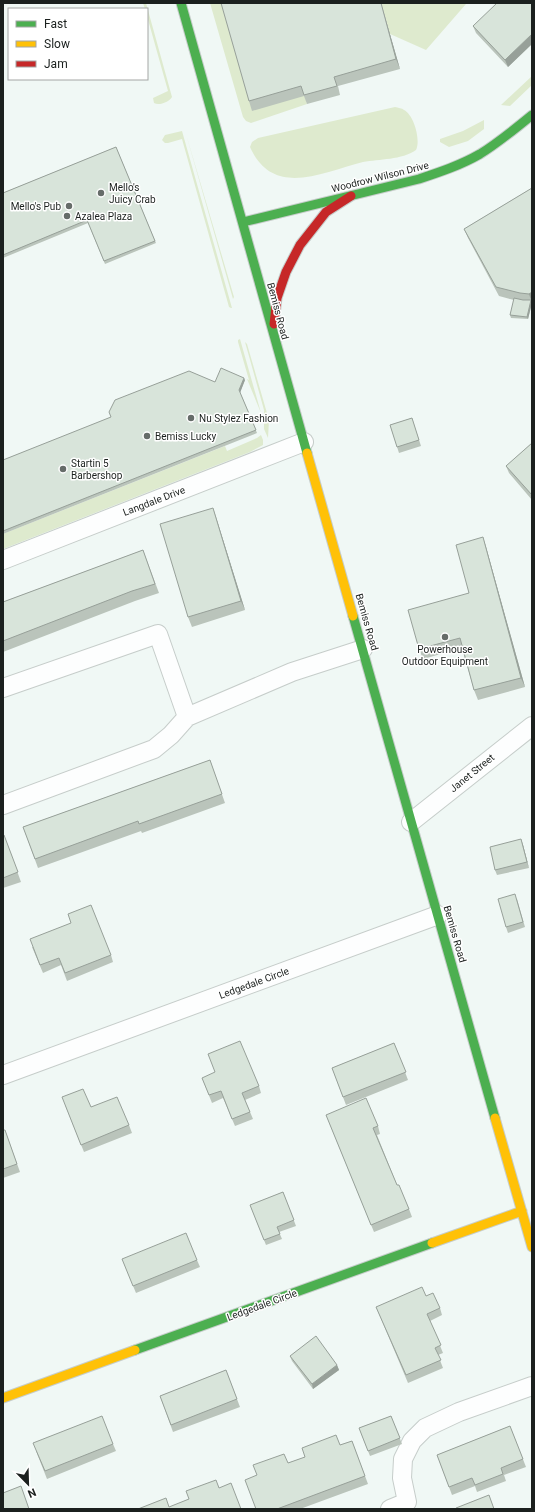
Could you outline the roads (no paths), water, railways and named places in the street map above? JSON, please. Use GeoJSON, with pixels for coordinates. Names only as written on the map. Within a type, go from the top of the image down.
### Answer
{"type":"FeatureCollection","features":[{"type":"Feature","properties":{"kind":"main road","name":"Bemiss Road"},"geometry":{"type":"LineString","coordinates":[[181,3],[532,1247]]}},
{"type":"Feature","properties":{"kind":"main road","name":"Woodrow Wilson Drive"},"geometry":{"type":"LineString","coordinates":[[243,222],[419,179],[460,164],[497,143],[532,115]]}},
{"type":"Feature","properties":{"kind":"main road"},"geometry":{"type":"LineString","coordinates":[[273,333],[277,298],[286,272],[300,245],[326,212],[351,196]]}},
{"type":"Feature","properties":{"kind":"main road","name":"Ledgedale Circle"},"geometry":{"type":"LineString","coordinates":[[3,1398],[522,1211]]}},
{"type":"Feature","properties":{"kind":"street","name":"Langdale Drive"},"geometry":{"type":"LineString","coordinates":[[3,560],[304,442]]}},
{"type":"Feature","properties":{"kind":"street"},"geometry":{"type":"LineString","coordinates":[[3,688],[158,634],[187,717]]}},
{"type":"Feature","properties":{"kind":"street"},"geometry":{"type":"LineString","coordinates":[[3,805],[154,749],[171,735],[187,717],[292,672],[363,649]]}},
{"type":"Feature","properties":{"kind":"street","name":"Janet Street"},"geometry":{"type":"LineString","coordinates":[[411,822],[532,726]]}},
{"type":"Feature","properties":{"kind":"street","name":"Ledgedale Circle"},"geometry":{"type":"LineString","coordinates":[[3,1075],[438,915]]}},
{"type":"Feature","properties":{"kind":"street"},"geometry":{"type":"LineString","coordinates":[[390,1509],[408,1505],[402,1478],[403,1459],[412,1441],[425,1428],[459,1412],[532,1386]]}},
{"type":"Feature","properties":{"kind":"place","name":"Mello's Juicy Crab"},"geometry":{"type":"Point","coordinates":[101,193]}},
{"type":"Feature","properties":{"kind":"place","name":"Mello's Pub"},"geometry":{"type":"Point","coordinates":[69,206]}},
{"type":"Feature","properties":{"kind":"place","name":"Azalea Plaza"},"geometry":{"type":"Point","coordinates":[67,216]}},
{"type":"Feature","properties":{"kind":"place","name":"Nu Stylez Fashion"},"geometry":{"type":"Point","coordinates":[191,418]}},
{"type":"Feature","properties":{"kind":"place","name":"Bemiss Lucky"},"geometry":{"type":"Point","coordinates":[147,436]}},
{"type":"Feature","properties":{"kind":"place","name":"Startin 5 Barbershop"},"geometry":{"type":"Point","coordinates":[63,469]}},
{"type":"Feature","properties":{"kind":"place","name":"Powerhouse Outdoor Equipment"},"geometry":{"type":"Point","coordinates":[445,637]}}]}
